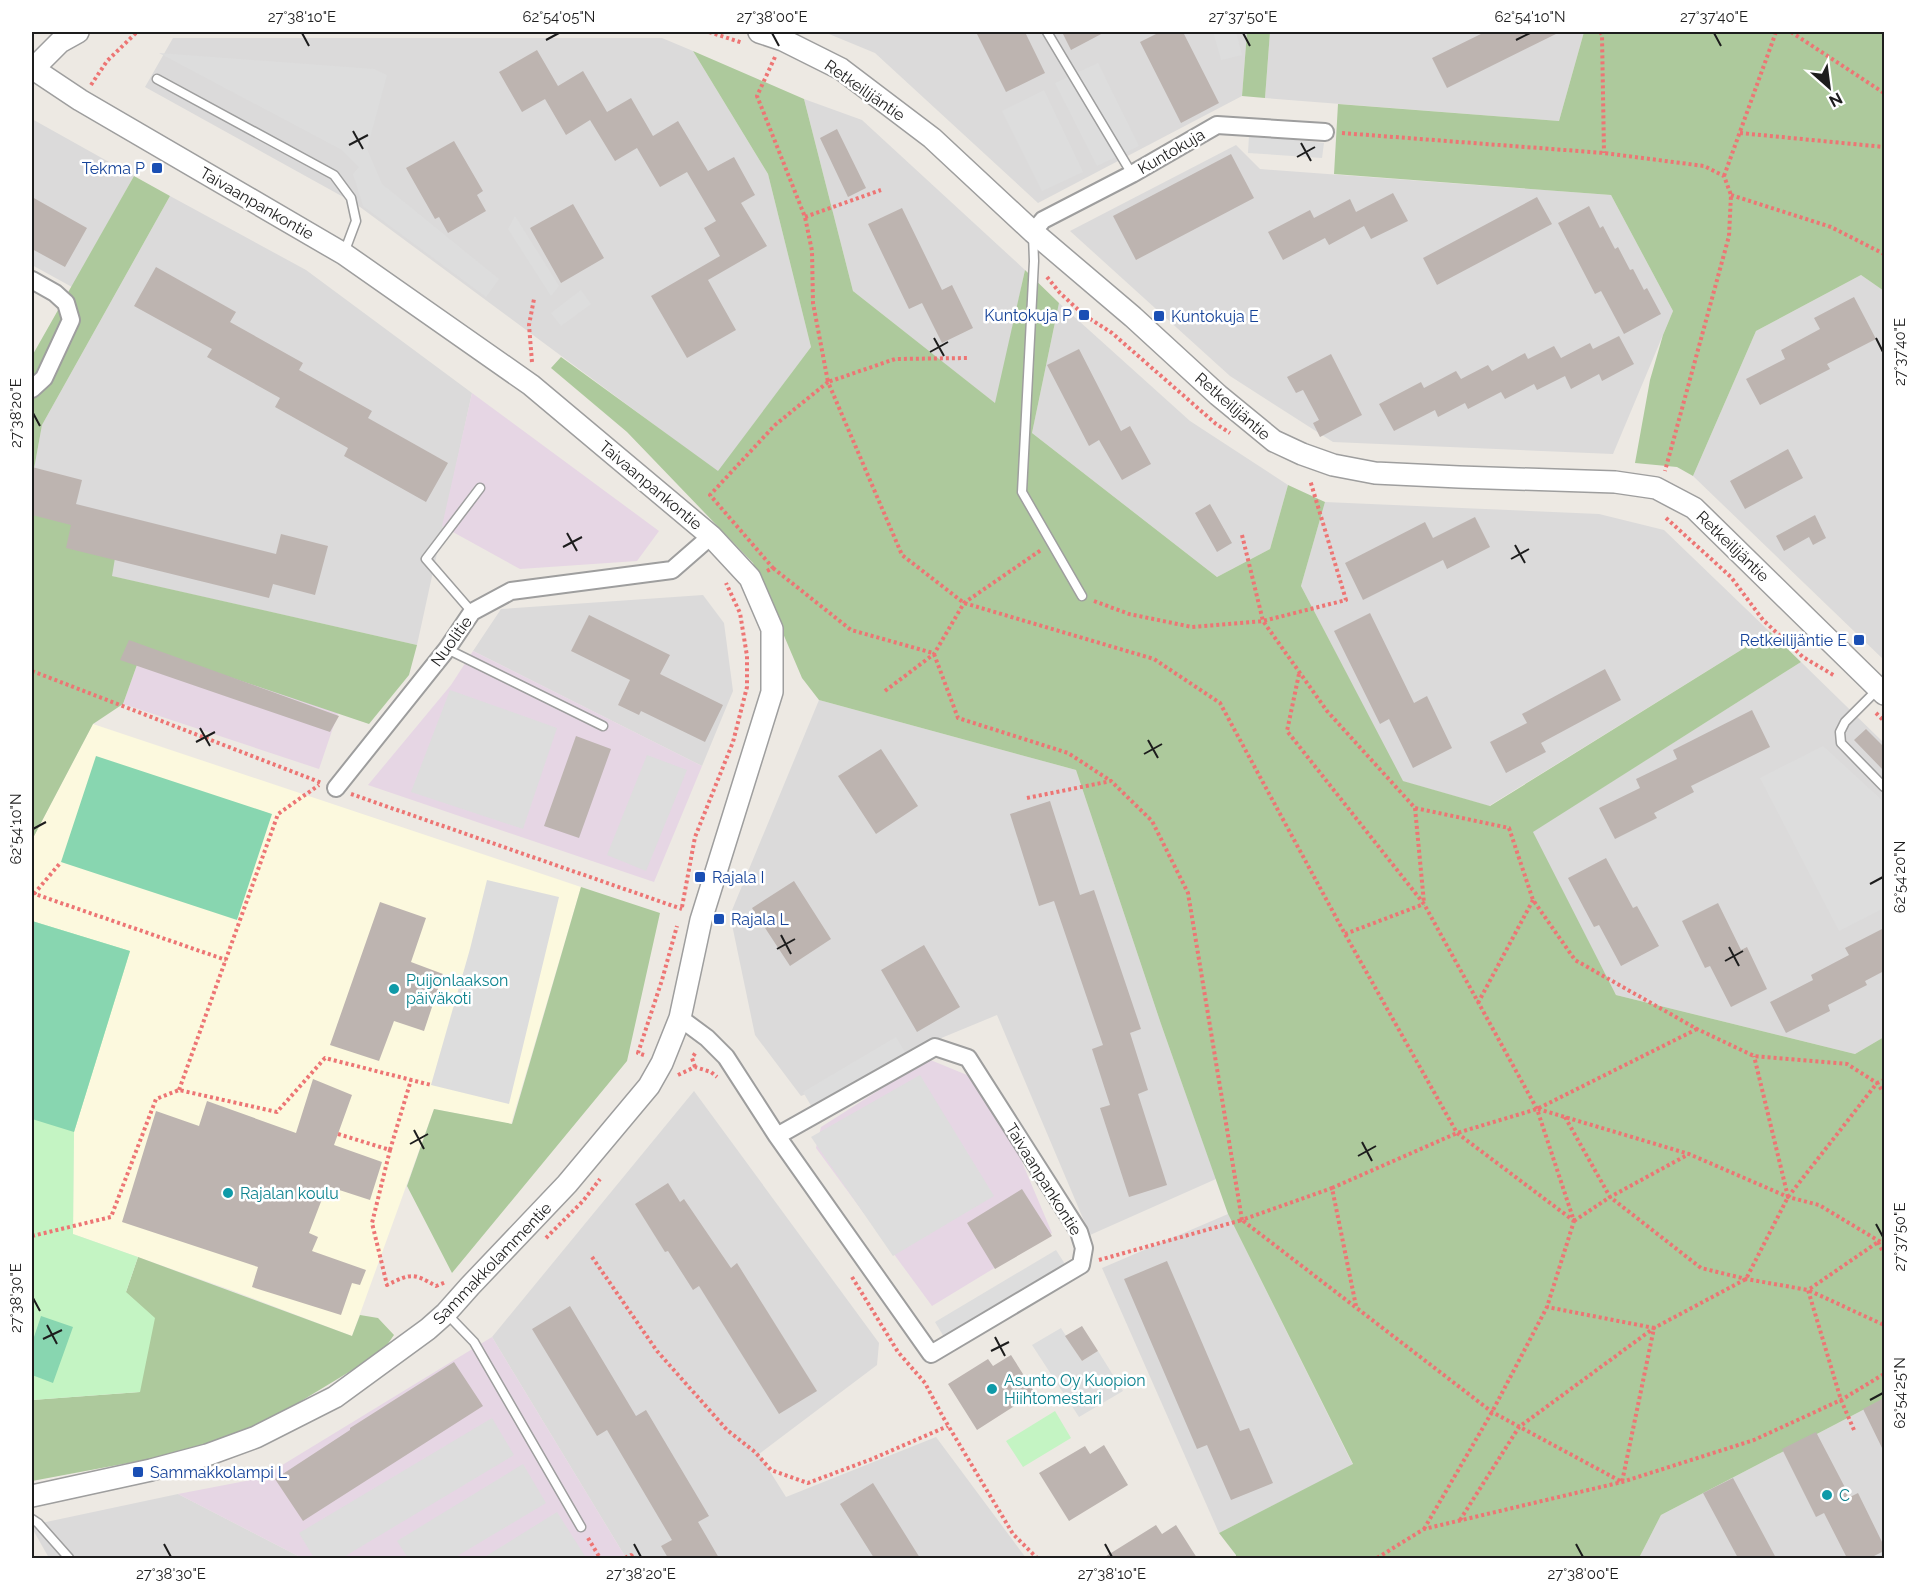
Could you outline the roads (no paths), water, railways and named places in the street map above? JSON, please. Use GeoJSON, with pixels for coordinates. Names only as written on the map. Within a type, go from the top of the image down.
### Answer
{"type":"FeatureCollection","features":[{"type":"Feature","properties":{"kind":"street"},"geometry":{"type":"LineString","coordinates":[[32,68],[60,42],[78,32]]}},
{"type":"Feature","properties":{"kind":"street","name":"Retkeilijäntie"},"geometry":{"type":"LineString","coordinates":[[757,39],[783,39],[841,69],[932,138],[1033,232],[1133,316],[1218,395],[1274,441],[1333,465],[1375,472],[1615,482],[1656,488],[1694,508],[1876,695]]}},
{"type":"Feature","properties":{"kind":"street","name":"Taivaanpankontie"},"geometry":{"type":"LineString","coordinates":[[32,68],[80,100],[344,254],[531,385],[711,536],[750,578],[772,629],[772,692],[701,920],[680,1018]]}},
{"type":"Feature","properties":{"kind":"street","name":"Kuntokuja"},"geometry":{"type":"LineString","coordinates":[[1033,232],[1043,220],[1132,174],[1217,125],[1325,132]]}},
{"type":"Feature","properties":{"kind":"street"},"geometry":{"type":"LineString","coordinates":[[32,280],[66,303],[71,321],[44,378],[32,389]]}},
{"type":"Feature","properties":{"kind":"street","name":"Nuolitie"},"geometry":{"type":"LineString","coordinates":[[329,786],[447,649],[472,612],[511,591],[672,570],[711,536]]}},
{"type":"Feature","properties":{"kind":"street"},"geometry":{"type":"LineString","coordinates":[[680,1018],[707,1038],[726,1057],[777,1136]]}},
{"type":"Feature","properties":{"kind":"street","name":"Sammakkolammentie"},"geometry":{"type":"LineString","coordinates":[[32,1496],[151,1470],[207,1455],[256,1437],[335,1397],[428,1329],[446,1313],[567,1184],[649,1086],[662,1063],[680,1018]]}},
{"type":"Feature","properties":{"kind":"street","name":"Taivaanpankontie"},"geometry":{"type":"LineString","coordinates":[[935,1047],[968,1058],[1079,1232],[1084,1248],[1081,1265],[931,1354],[777,1136],[935,1047]]}},
{"type":"Feature","properties":{"kind":"lane"},"geometry":{"type":"LineString","coordinates":[[1047,32],[1132,174]]}},
{"type":"Feature","properties":{"kind":"lane"},"geometry":{"type":"LineString","coordinates":[[157,79],[334,175],[351,198],[356,221],[344,254]]}},
{"type":"Feature","properties":{"kind":"lane"},"geometry":{"type":"LineString","coordinates":[[1033,232],[1034,261],[1022,492],[1082,596]]}},
{"type":"Feature","properties":{"kind":"lane"},"geometry":{"type":"LineString","coordinates":[[472,612],[426,559],[480,488]]}},
{"type":"Feature","properties":{"kind":"lane"},"geometry":{"type":"LineString","coordinates":[[447,649],[603,726]]}},
{"type":"Feature","properties":{"kind":"lane"},"geometry":{"type":"LineString","coordinates":[[1876,695],[1845,723],[1840,732],[1841,743],[1884,787]]}},
{"type":"Feature","properties":{"kind":"lane"},"geometry":{"type":"LineString","coordinates":[[446,1313],[474,1342],[581,1527]]}},
{"type":"Feature","properties":{"kind":"lane"},"geometry":{"type":"LineString","coordinates":[[32,1519],[69,1558]]}},
{"type":"Feature","properties":{"kind":"place","name":"Tekma P"},"geometry":{"type":"Point","coordinates":[157,168]}},
{"type":"Feature","properties":{"kind":"place","name":"Kuntokuja P"},"geometry":{"type":"Point","coordinates":[1084,315]}},
{"type":"Feature","properties":{"kind":"place","name":"Kuntokuja E"},"geometry":{"type":"Point","coordinates":[1159,316]}},
{"type":"Feature","properties":{"kind":"place","name":"Retkeilijäntie E"},"geometry":{"type":"Point","coordinates":[1859,640]}},
{"type":"Feature","properties":{"kind":"place","name":"Rajala I"},"geometry":{"type":"Point","coordinates":[700,877]}},
{"type":"Feature","properties":{"kind":"place","name":"Rajala L"},"geometry":{"type":"Point","coordinates":[719,919]}},
{"type":"Feature","properties":{"kind":"place","name":"Puijonlaakson päiväkoti"},"geometry":{"type":"Point","coordinates":[394,989]}},
{"type":"Feature","properties":{"kind":"place","name":"Rajalan koulu"},"geometry":{"type":"Point","coordinates":[228,1193]}},
{"type":"Feature","properties":{"kind":"place","name":"Asunto Oy Kuopion Hiihtomestari"},"geometry":{"type":"Point","coordinates":[992,1389]}},
{"type":"Feature","properties":{"kind":"place","name":"Sammakkolampi L"},"geometry":{"type":"Point","coordinates":[138,1472]}},
{"type":"Feature","properties":{"kind":"place","name":"C"},"geometry":{"type":"Point","coordinates":[1827,1495]}}]}
